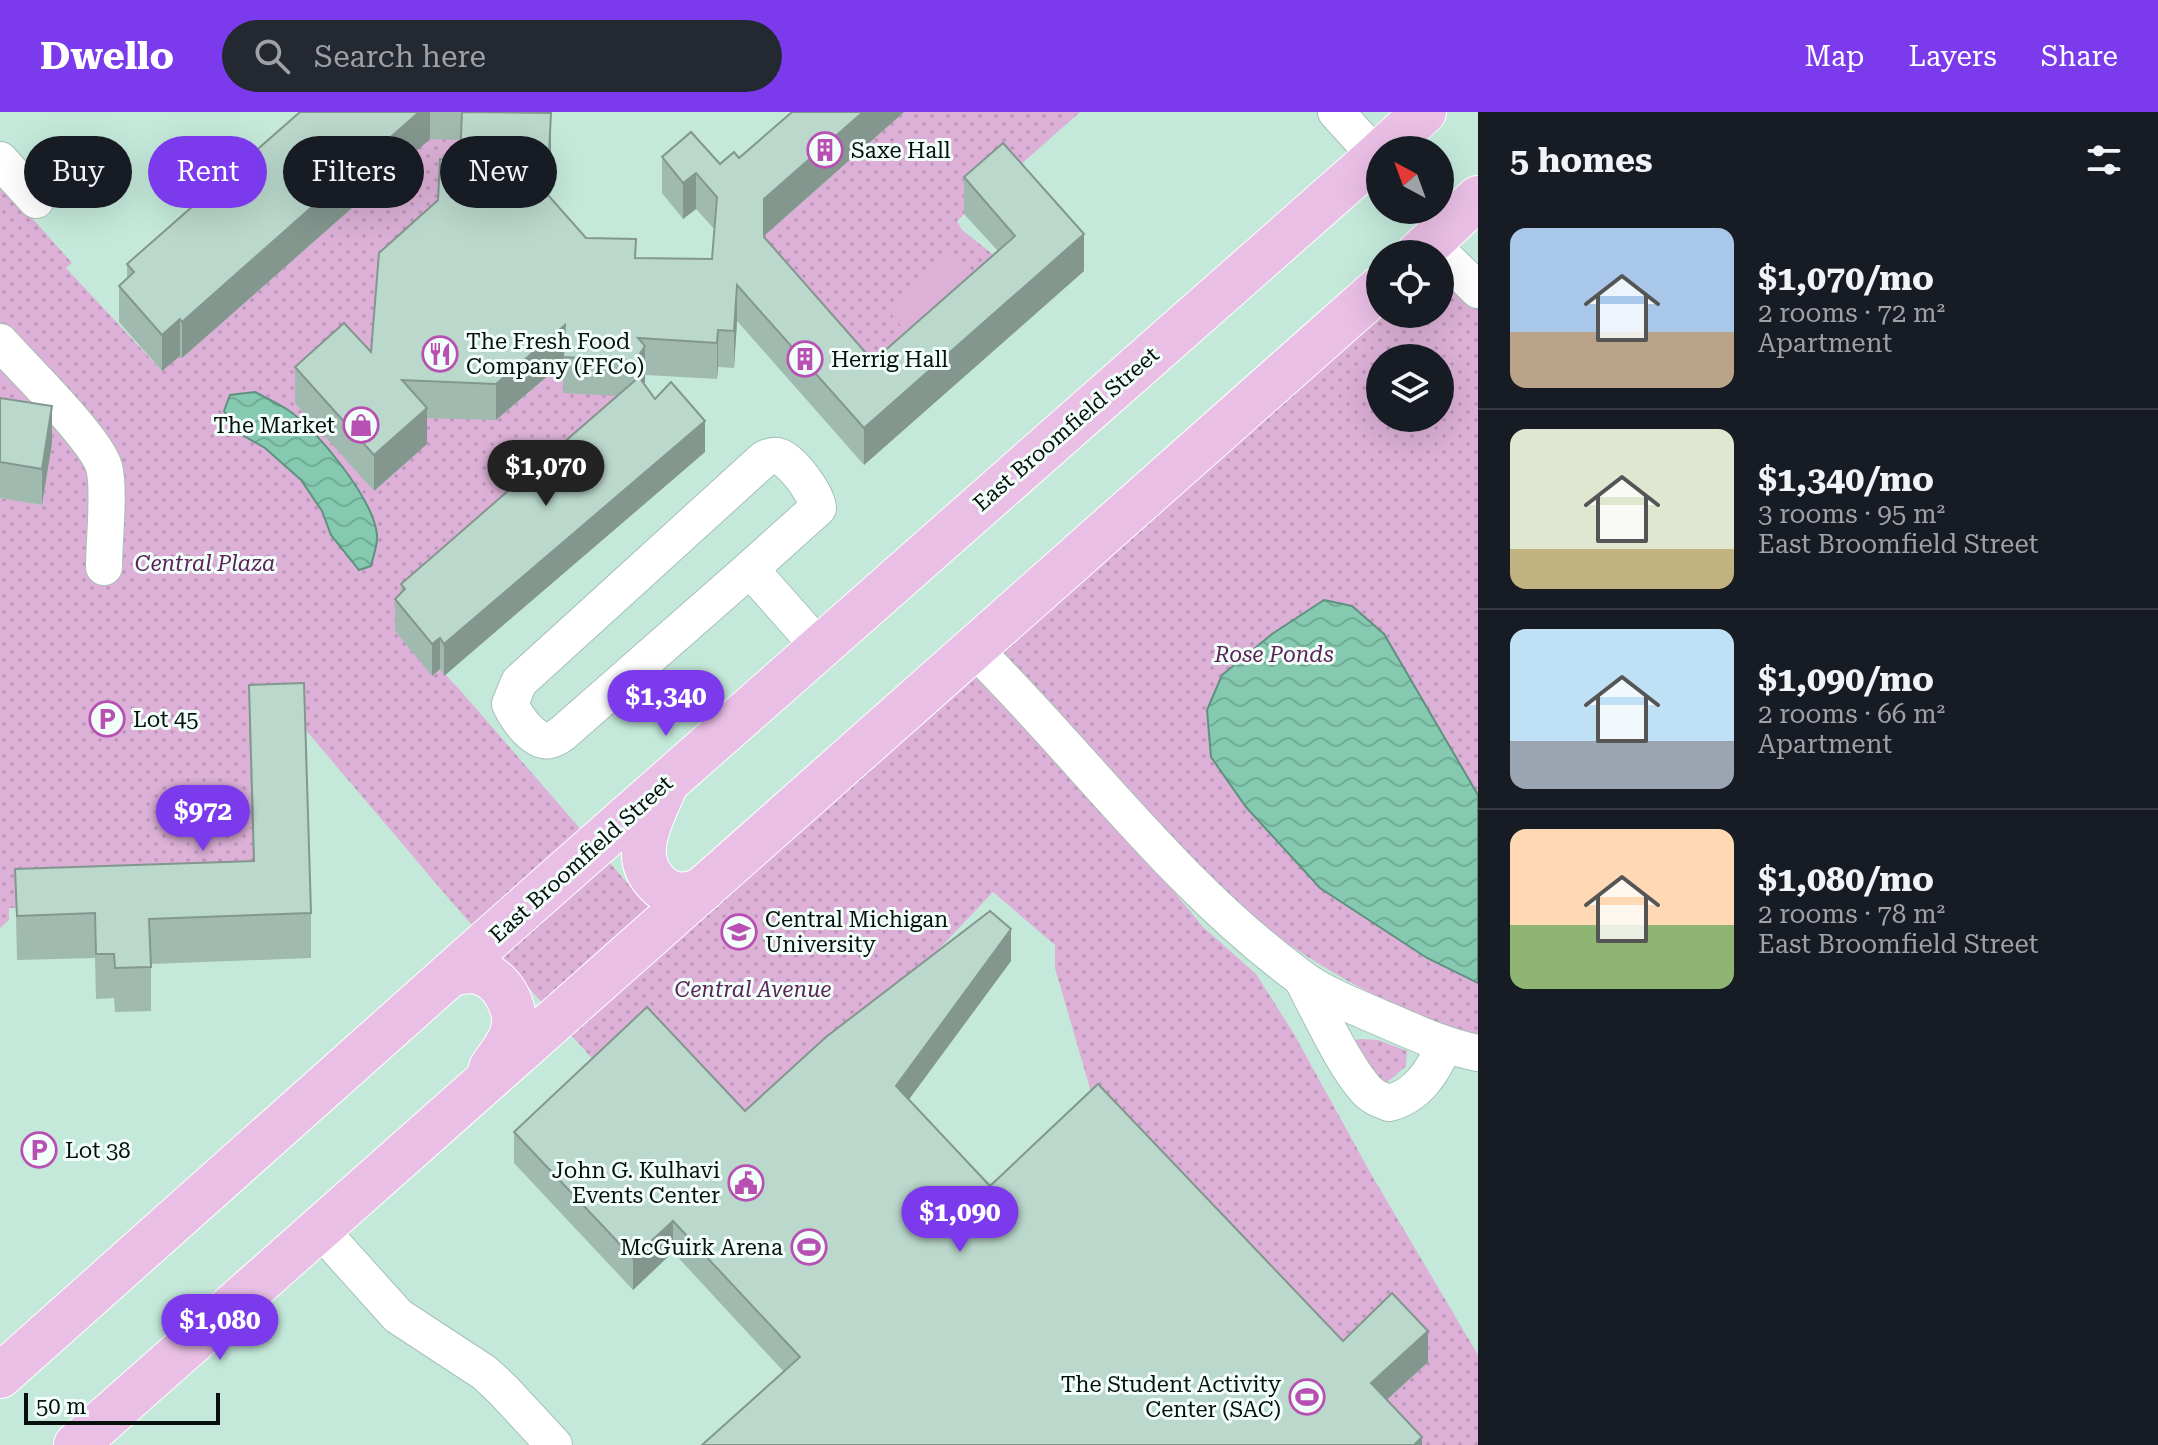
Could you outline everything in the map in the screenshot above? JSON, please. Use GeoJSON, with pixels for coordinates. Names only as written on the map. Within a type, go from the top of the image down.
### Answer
{"type":"FeatureCollection","features":[{"type":"Feature","properties":{"kind":"main road","name":"East Broomfield Street"},"geometry":{"type":"LineString","coordinates":[[1398,136],[1424,112]]}},
{"type":"Feature","properties":{"kind":"main road","name":"East Broomfield Street"},"geometry":{"type":"LineString","coordinates":[[0,1376],[1366,165]]}},
{"type":"Feature","properties":{"kind":"main road"},"geometry":{"type":"LineString","coordinates":[[1433,240],[1478,198]]}},
{"type":"Feature","properties":{"kind":"main road"},"geometry":{"type":"LineString","coordinates":[[76,1445],[1366,300]]}},
{"type":"Feature","properties":{"kind":"main road"},"geometry":{"type":"LineString","coordinates":[[667,783],[645,834],[645,865],[656,882],[673,895],[702,890]]}},
{"type":"Feature","properties":{"kind":"main road"},"geometry":{"type":"LineString","coordinates":[[452,974],[485,974],[499,986],[512,1005],[513,1029],[510,1038],[473,1092]]}},
{"type":"Feature","properties":{"kind":"street"},"geometry":{"type":"LineString","coordinates":[[1336,112],[1366,140]]}},
{"type":"Feature","properties":{"kind":"street"},"geometry":{"type":"LineString","coordinates":[[0,160],[24,187]]}},
{"type":"Feature","properties":{"kind":"street"},"geometry":{"type":"LineString","coordinates":[[1454,271],[1478,290]]}},
{"type":"Feature","properties":{"kind":"street"},"geometry":{"type":"LineString","coordinates":[[0,342],[101,459],[106,481],[104,567]]}},
{"type":"Feature","properties":{"kind":"street"},"geometry":{"type":"LineString","coordinates":[[775,455],[782,458],[814,491],[818,508],[750,569],[563,733],[550,741],[541,739],[515,714],[510,704],[519,682],[764,459],[775,455]]}},
{"type":"Feature","properties":{"kind":"street"},"geometry":{"type":"LineString","coordinates":[[750,569],[819,647]]}},
{"type":"Feature","properties":{"kind":"street"},"geometry":{"type":"LineString","coordinates":[[974,649],[1213,905],[1302,979],[1333,996],[1461,1050]]}},
{"type":"Feature","properties":{"kind":"street"},"geometry":{"type":"LineString","coordinates":[[1302,979],[1344,1057],[1373,1096],[1389,1103],[1410,1095],[1438,1060],[1461,1050]]}},
{"type":"Feature","properties":{"kind":"street"},"geometry":{"type":"LineString","coordinates":[[319,1228],[398,1316],[485,1373],[554,1445]]}},
{"type":"Feature","properties":{"kind":"shaded area","name":"Central Michigan University"},"geometry":{"type":"Polygon","coordinates":[[[0,112],[1478,112],[1478,1445],[0,1445],[0,112]]]}},
{"type":"Feature","properties":{"kind":"green space"},"geometry":{"type":"Polygon","coordinates":[[[904,112],[1080,112],[957,221],[962,230],[1015,272],[873,398],[764,273],[764,236],[904,112]]]}},
{"type":"Feature","properties":{"kind":"green space"},"geometry":{"type":"Polygon","coordinates":[[[424,136],[440,138],[440,208],[457,208],[395,409],[496,420],[553,372],[554,364],[565,364],[635,397],[432,675],[440,669],[459,689],[662,923],[1366,326],[1454,328],[1454,267],[1478,290],[1478,1038],[1418,1015],[1361,988],[1306,956],[1254,919],[981,657],[1203,927],[1256,974],[1294,1034],[1371,1174],[1478,1355],[1478,1445],[1400,1445],[1098,1116],[1055,968],[1055,945],[993,892],[826,1068],[745,1143],[608,1076],[456,907],[304,728],[254,905],[9,908],[9,920],[0,928],[0,498],[42,505],[52,443],[0,413],[0,182],[72,263],[66,268],[162,371],[180,356],[182,358],[352,208],[424,208],[424,136]]]}},
{"type":"Feature","properties":{"kind":"green space"},"geometry":{"type":"Polygon","coordinates":[[[951,255],[978,287],[914,341],[886,308],[951,255]]]}},
{"type":"Feature","properties":{"kind":"green space"},"geometry":{"type":"Polygon","coordinates":[[[1355,1040],[1378,1040],[1407,1051],[1406,1066],[1384,1085],[1357,1049],[1355,1040]]]}},
{"type":"Feature","properties":{"kind":"water"},"geometry":{"type":"Polygon","coordinates":[[[255,392],[300,419],[355,485],[374,520],[377,535],[371,566],[359,570],[331,535],[322,511],[301,480],[265,448],[244,436],[224,411],[230,395],[255,392]]]}},
{"type":"Feature","properties":{"kind":"water"},"geometry":{"type":"Polygon","coordinates":[[[1324,600],[1352,606],[1384,634],[1478,795],[1478,983],[1427,958],[1320,888],[1246,807],[1211,757],[1207,710],[1222,675],[1272,634],[1324,600]]]}},
{"type":"Feature","properties":{"kind":"building"},"geometry":{"type":"Polygon","coordinates":[[[300,112],[419,112],[392,136],[283,136],[283,208],[311,208],[182,322],[180,319],[162,335],[119,286],[134,272],[127,264],[191,208],[267,208],[267,141],[300,112]]]}},
{"type":"Feature","properties":{"kind":"building"},"geometry":{"type":"Polygon","coordinates":[[[462,112],[551,113],[550,136],[461,136],[462,112]]]}},
{"type":"Feature","properties":{"kind":"building"},"geometry":{"type":"Polygon","coordinates":[[[792,112],[863,112],[764,199],[764,237],[873,361],[1015,236],[964,177],[1003,143],[1084,234],[864,428],[737,285],[734,331],[718,330],[717,343],[638,338],[645,346],[635,361],[563,357],[565,325],[496,384],[402,380],[427,408],[374,455],[295,367],[344,323],[371,352],[379,253],[438,200],[440,159],[440,208],[557,208],[557,205],[586,238],[636,239],[635,258],[712,259],[717,197],[696,173],[683,183],[662,157],[691,132],[720,164],[734,152],[739,158],[792,112]]]}},
{"type":"Feature","properties":{"kind":"building"},"geometry":{"type":"Polygon","coordinates":[[[639,377],[655,399],[671,382],[705,421],[444,644],[440,638],[432,644],[395,599],[405,589],[401,584],[639,377]]]}},
{"type":"Feature","properties":{"kind":"building"},"geometry":{"type":"Polygon","coordinates":[[[0,398],[52,406],[42,469],[0,462],[0,398]]]}},
{"type":"Feature","properties":{"kind":"building"},"geometry":{"type":"Polygon","coordinates":[[[304,683],[311,913],[149,919],[151,967],[115,968],[114,954],[96,954],[95,913],[17,916],[15,869],[254,861],[249,685],[304,683]]]}},
{"type":"Feature","properties":{"kind":"building","name":"John G. Kulhavi Events Center"},"geometry":{"type":"Polygon","coordinates":[[[990,911],[1011,929],[896,1086],[990,1186],[1098,1084],[1343,1341],[1392,1293],[1428,1331],[1371,1383],[1422,1437],[1414,1445],[702,1445],[800,1357],[673,1221],[633,1258],[514,1132],[647,1007],[745,1111],[826,1037],[990,911]]]}},
{"type":"Feature","properties":{"kind":"place","name":"Saxe Hall"},"geometry":{"type":"Point","coordinates":[825,150]}},
{"type":"Feature","properties":{"kind":"place","name":"The Fresh Food Company (FFCo)"},"geometry":{"type":"Point","coordinates":[440,354]}},
{"type":"Feature","properties":{"kind":"place","name":"Herrig Hall"},"geometry":{"type":"Point","coordinates":[805,359]}},
{"type":"Feature","properties":{"kind":"place","name":"The Market"},"geometry":{"type":"Point","coordinates":[361,425]}},
{"type":"Feature","properties":{"kind":"place","name":"Lot 45"},"geometry":{"type":"Point","coordinates":[107,719]}},
{"type":"Feature","properties":{"kind":"place","name":"Central Michigan University"},"geometry":{"type":"Point","coordinates":[739,932]}},
{"type":"Feature","properties":{"kind":"place","name":"Lot 38"},"geometry":{"type":"Point","coordinates":[39,1150]}},
{"type":"Feature","properties":{"kind":"place","name":"John G. Kulhavi Events Center"},"geometry":{"type":"Point","coordinates":[746,1183]}},
{"type":"Feature","properties":{"kind":"place","name":"McGuirk Arena"},"geometry":{"type":"Point","coordinates":[809,1247]}},
{"type":"Feature","properties":{"kind":"place","name":"The Student Activity Center (SAC)"},"geometry":{"type":"Point","coordinates":[1307,1397]}},
{"type":"Feature","properties":{"kind":"park label","name":"Central Plaza"},"geometry":{"type":"Point","coordinates":[205,563]}},
{"type":"Feature","properties":{"kind":"park label","name":"Rose Ponds"},"geometry":{"type":"Point","coordinates":[1274,654]}},
{"type":"Feature","properties":{"kind":"park label","name":"Central Avenue"},"geometry":{"type":"Point","coordinates":[753,989]}}]}
